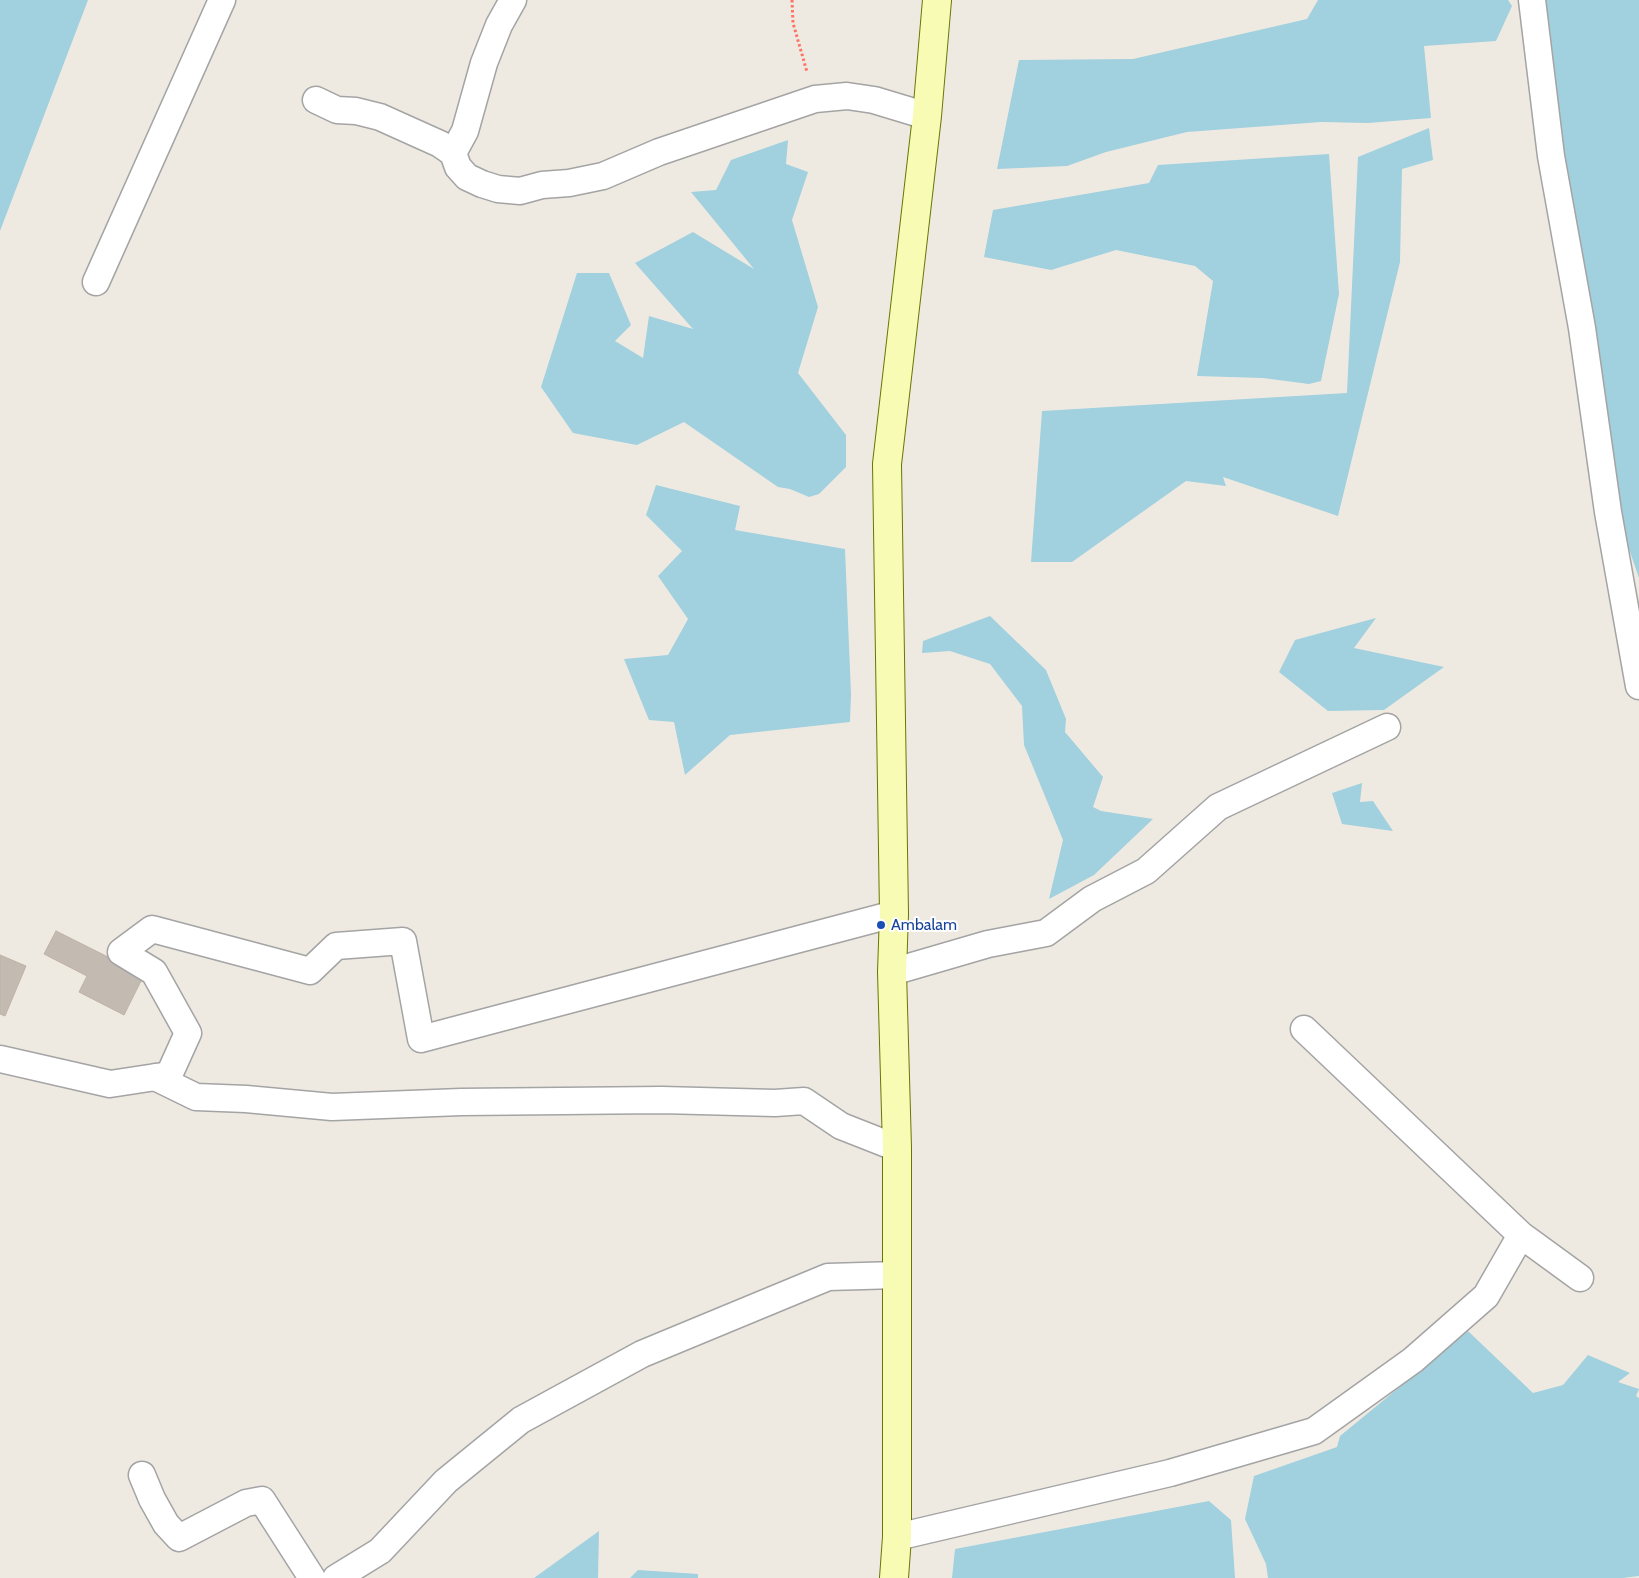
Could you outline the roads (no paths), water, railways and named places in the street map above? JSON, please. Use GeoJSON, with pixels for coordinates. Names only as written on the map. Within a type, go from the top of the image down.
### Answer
{"type":"FeatureCollection","features":[{"type":"Feature","properties":{"kind":"main road"},"geometry":{"type":"LineString","coordinates":[[894,1578],[897,1537],[898,1275],[892,972],[894,914],[887,464],[927,116],[937,0]]}},
{"type":"Feature","properties":{"kind":"street"},"geometry":{"type":"LineString","coordinates":[[96,282],[222,0]]}},
{"type":"Feature","properties":{"kind":"street"},"geometry":{"type":"LineString","coordinates":[[453,153],[465,130],[484,63],[499,25],[513,0]]}},
{"type":"Feature","properties":{"kind":"street"},"geometry":{"type":"LineString","coordinates":[[1532,0],[1551,156],[1582,328],[1608,512],[1639,686]]}},
{"type":"Feature","properties":{"kind":"street"},"geometry":{"type":"LineString","coordinates":[[316,100],[337,110],[356,111],[380,118],[440,144],[453,153],[458,167],[468,176],[490,187],[520,191],[542,185],[569,183],[603,176],[659,152],[814,99],[847,96],[874,100],[927,116]]}},
{"type":"Feature","properties":{"kind":"street"},"geometry":{"type":"LineString","coordinates":[[892,972],[988,944],[1046,932],[1092,899],[1146,871],[1218,806],[1388,728]]}},
{"type":"Feature","properties":{"kind":"street"},"geometry":{"type":"LineString","coordinates":[[0,1059],[110,1084],[169,1075],[188,1033],[154,972],[121,952],[152,929],[310,971],[336,946],[403,941],[421,1039],[894,914]]}},
{"type":"Feature","properties":{"kind":"street"},"geometry":{"type":"LineString","coordinates":[[1304,1030],[1521,1235],[1580,1278]]}},
{"type":"Feature","properties":{"kind":"street"},"geometry":{"type":"LineString","coordinates":[[155,1077],[196,1097],[246,1098],[332,1107],[509,1101],[662,1100],[775,1103],[804,1101],[841,1126],[896,1148]]}},
{"type":"Feature","properties":{"kind":"street"},"geometry":{"type":"LineString","coordinates":[[897,1537],[1170,1473],[1314,1432],[1413,1360],[1486,1296],[1521,1235]]}},
{"type":"Feature","properties":{"kind":"street"},"geometry":{"type":"LineString","coordinates":[[336,1578],[380,1551],[446,1481],[521,1420],[642,1354],[828,1278],[898,1275]]}},
{"type":"Feature","properties":{"kind":"street"},"geometry":{"type":"LineString","coordinates":[[142,1475],[152,1499],[166,1524],[178,1538],[246,1503],[262,1500],[312,1578]]}},
{"type":"Feature","properties":{"kind":"water"},"geometry":{"type":"Polygon","coordinates":[[[0,0],[88,0],[0,231],[0,0]]]}},
{"type":"Feature","properties":{"kind":"water"},"geometry":{"type":"Polygon","coordinates":[[[1318,0],[1508,0],[1512,6],[1496,41],[1424,46],[1431,118],[1368,123],[1321,122],[1187,132],[1106,152],[1067,166],[997,169],[1019,60],[1133,59],[1307,19],[1318,0]]]}},
{"type":"Feature","properties":{"kind":"water"},"geometry":{"type":"Polygon","coordinates":[[[1541,0],[1639,0],[1639,578],[1624,534],[1556,135],[1541,0]]]}},
{"type":"Feature","properties":{"kind":"water"},"geometry":{"type":"Polygon","coordinates":[[[1429,128],[1433,160],[1402,169],[1400,262],[1338,516],[1223,477],[1226,486],[1186,481],[1072,562],[1031,562],[1042,411],[1347,393],[1358,157],[1429,128]]]}},
{"type":"Feature","properties":{"kind":"water"},"geometry":{"type":"Polygon","coordinates":[[[788,140],[786,164],[808,172],[792,220],[818,307],[798,373],[846,435],[846,467],[819,494],[809,497],[790,489],[778,487],[684,422],[637,445],[573,433],[541,387],[577,273],[609,273],[631,325],[615,341],[643,358],[649,316],[693,329],[635,263],[693,232],[754,269],[691,192],[716,190],[731,160],[788,140]]]}},
{"type":"Feature","properties":{"kind":"water"},"geometry":{"type":"Polygon","coordinates":[[[1329,154],[1339,294],[1321,381],[1309,384],[1263,378],[1197,376],[1213,281],[1195,266],[1116,250],[1051,270],[984,257],[993,210],[1149,183],[1158,165],[1329,154]]]}},
{"type":"Feature","properties":{"kind":"water"},"geometry":{"type":"Polygon","coordinates":[[[656,485],[740,506],[735,530],[845,549],[851,694],[850,722],[730,735],[685,775],[674,722],[649,720],[624,659],[668,655],[688,619],[658,576],[682,551],[646,515],[656,485]]]}},
{"type":"Feature","properties":{"kind":"water"},"geometry":{"type":"Polygon","coordinates":[[[990,616],[1046,670],[1066,719],[1065,732],[1103,777],[1093,807],[1101,811],[1153,819],[1094,875],[1049,899],[1063,840],[1024,745],[1022,706],[990,664],[950,651],[922,653],[923,641],[990,616]]]}},
{"type":"Feature","properties":{"kind":"water"},"geometry":{"type":"Polygon","coordinates":[[[1376,618],[1354,648],[1444,667],[1384,710],[1328,711],[1279,672],[1295,640],[1376,618]]]}},
{"type":"Feature","properties":{"kind":"water"},"geometry":{"type":"Polygon","coordinates":[[[1362,783],[1360,802],[1373,801],[1393,831],[1342,824],[1332,793],[1362,783]]]}},
{"type":"Feature","properties":{"kind":"water"},"geometry":{"type":"Polygon","coordinates":[[[1468,1331],[1533,1393],[1563,1385],[1588,1355],[1630,1373],[1618,1382],[1639,1389],[1636,1396],[1639,1398],[1639,1576],[1623,1578],[1268,1578],[1266,1564],[1245,1519],[1254,1476],[1337,1447],[1340,1436],[1468,1331]]]}},
{"type":"Feature","properties":{"kind":"water"},"geometry":{"type":"Polygon","coordinates":[[[1209,1501],[1231,1520],[1235,1578],[952,1578],[955,1549],[1209,1501]]]}},
{"type":"Feature","properties":{"kind":"water"},"geometry":{"type":"Polygon","coordinates":[[[599,1531],[598,1578],[534,1578],[599,1531]]]}},
{"type":"Feature","properties":{"kind":"water"},"geometry":{"type":"Polygon","coordinates":[[[638,1570],[698,1574],[698,1578],[630,1578],[638,1570]]]}},
{"type":"Feature","properties":{"kind":"place","name":"Ambalam"},"geometry":{"type":"Point","coordinates":[881,925]}}]}
